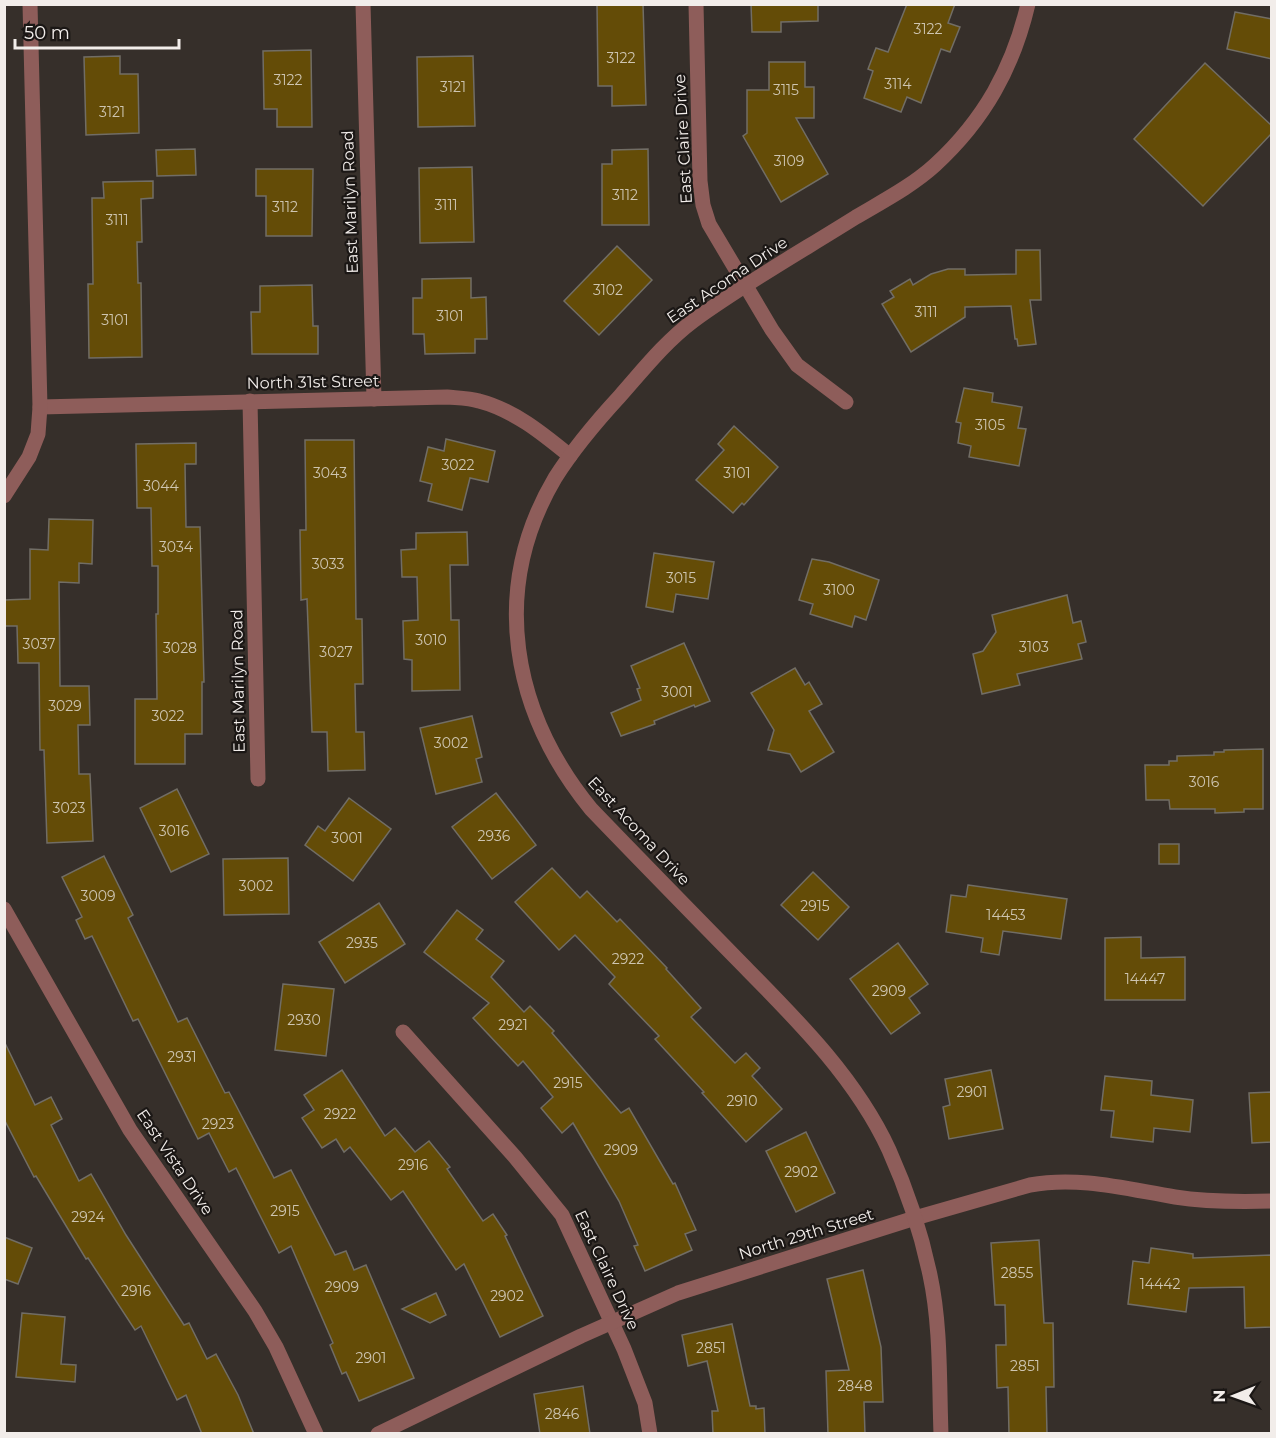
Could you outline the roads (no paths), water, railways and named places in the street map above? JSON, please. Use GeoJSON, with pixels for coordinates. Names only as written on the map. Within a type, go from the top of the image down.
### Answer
{"type":"FeatureCollection","features":[{"type":"Feature","properties":{"kind":"street"},"geometry":{"type":"LineString","coordinates":[[4,496],[29,456],[38,434],[40,407],[30,4]]}},
{"type":"Feature","properties":{"kind":"street","name":"East Marilyn Road"},"geometry":{"type":"LineString","coordinates":[[363,4],[374,399]]}},
{"type":"Feature","properties":{"kind":"street","name":"East Claire Drive"},"geometry":{"type":"LineString","coordinates":[[696,4],[700,181],[703,205],[709,224],[745,286],[796,365],[846,402]]}},
{"type":"Feature","properties":{"kind":"street","name":"East Acoma Drive"},"geometry":{"type":"LineString","coordinates":[[941,1434],[936,1319],[931,1278],[915,1218],[888,1149],[862,1104],[794,1017],[591,809],[557,763],[536,719],[525,683],[518,648],[515,612],[526,547],[539,509],[555,479],[581,440],[665,346],[692,322],[745,286],[902,189],[933,166],[956,144],[979,116],[1008,68],[1028,4]]}},
{"type":"Feature","properties":{"kind":"street","name":"North 31st Street"},"geometry":{"type":"LineString","coordinates":[[40,407],[447,397],[478,400],[505,410],[547,437],[570,456]]}},
{"type":"Feature","properties":{"kind":"street","name":"East Marilyn Road"},"geometry":{"type":"LineString","coordinates":[[249,401],[258,779]]}},
{"type":"Feature","properties":{"kind":"street","name":"East Vista Drive"},"geometry":{"type":"LineString","coordinates":[[4,909],[130,1130],[255,1311],[276,1347],[316,1434]]}},
{"type":"Feature","properties":{"kind":"street","name":"East Claire Drive"},"geometry":{"type":"LineString","coordinates":[[403,1032],[515,1157],[562,1215],[612,1322],[645,1403],[650,1434]]}},
{"type":"Feature","properties":{"kind":"street","name":"North 29th Street"},"geometry":{"type":"LineString","coordinates":[[378,1434],[612,1322],[678,1293],[915,1218],[1030,1185],[1068,1181],[1210,1201],[1272,1201]]}}]}
